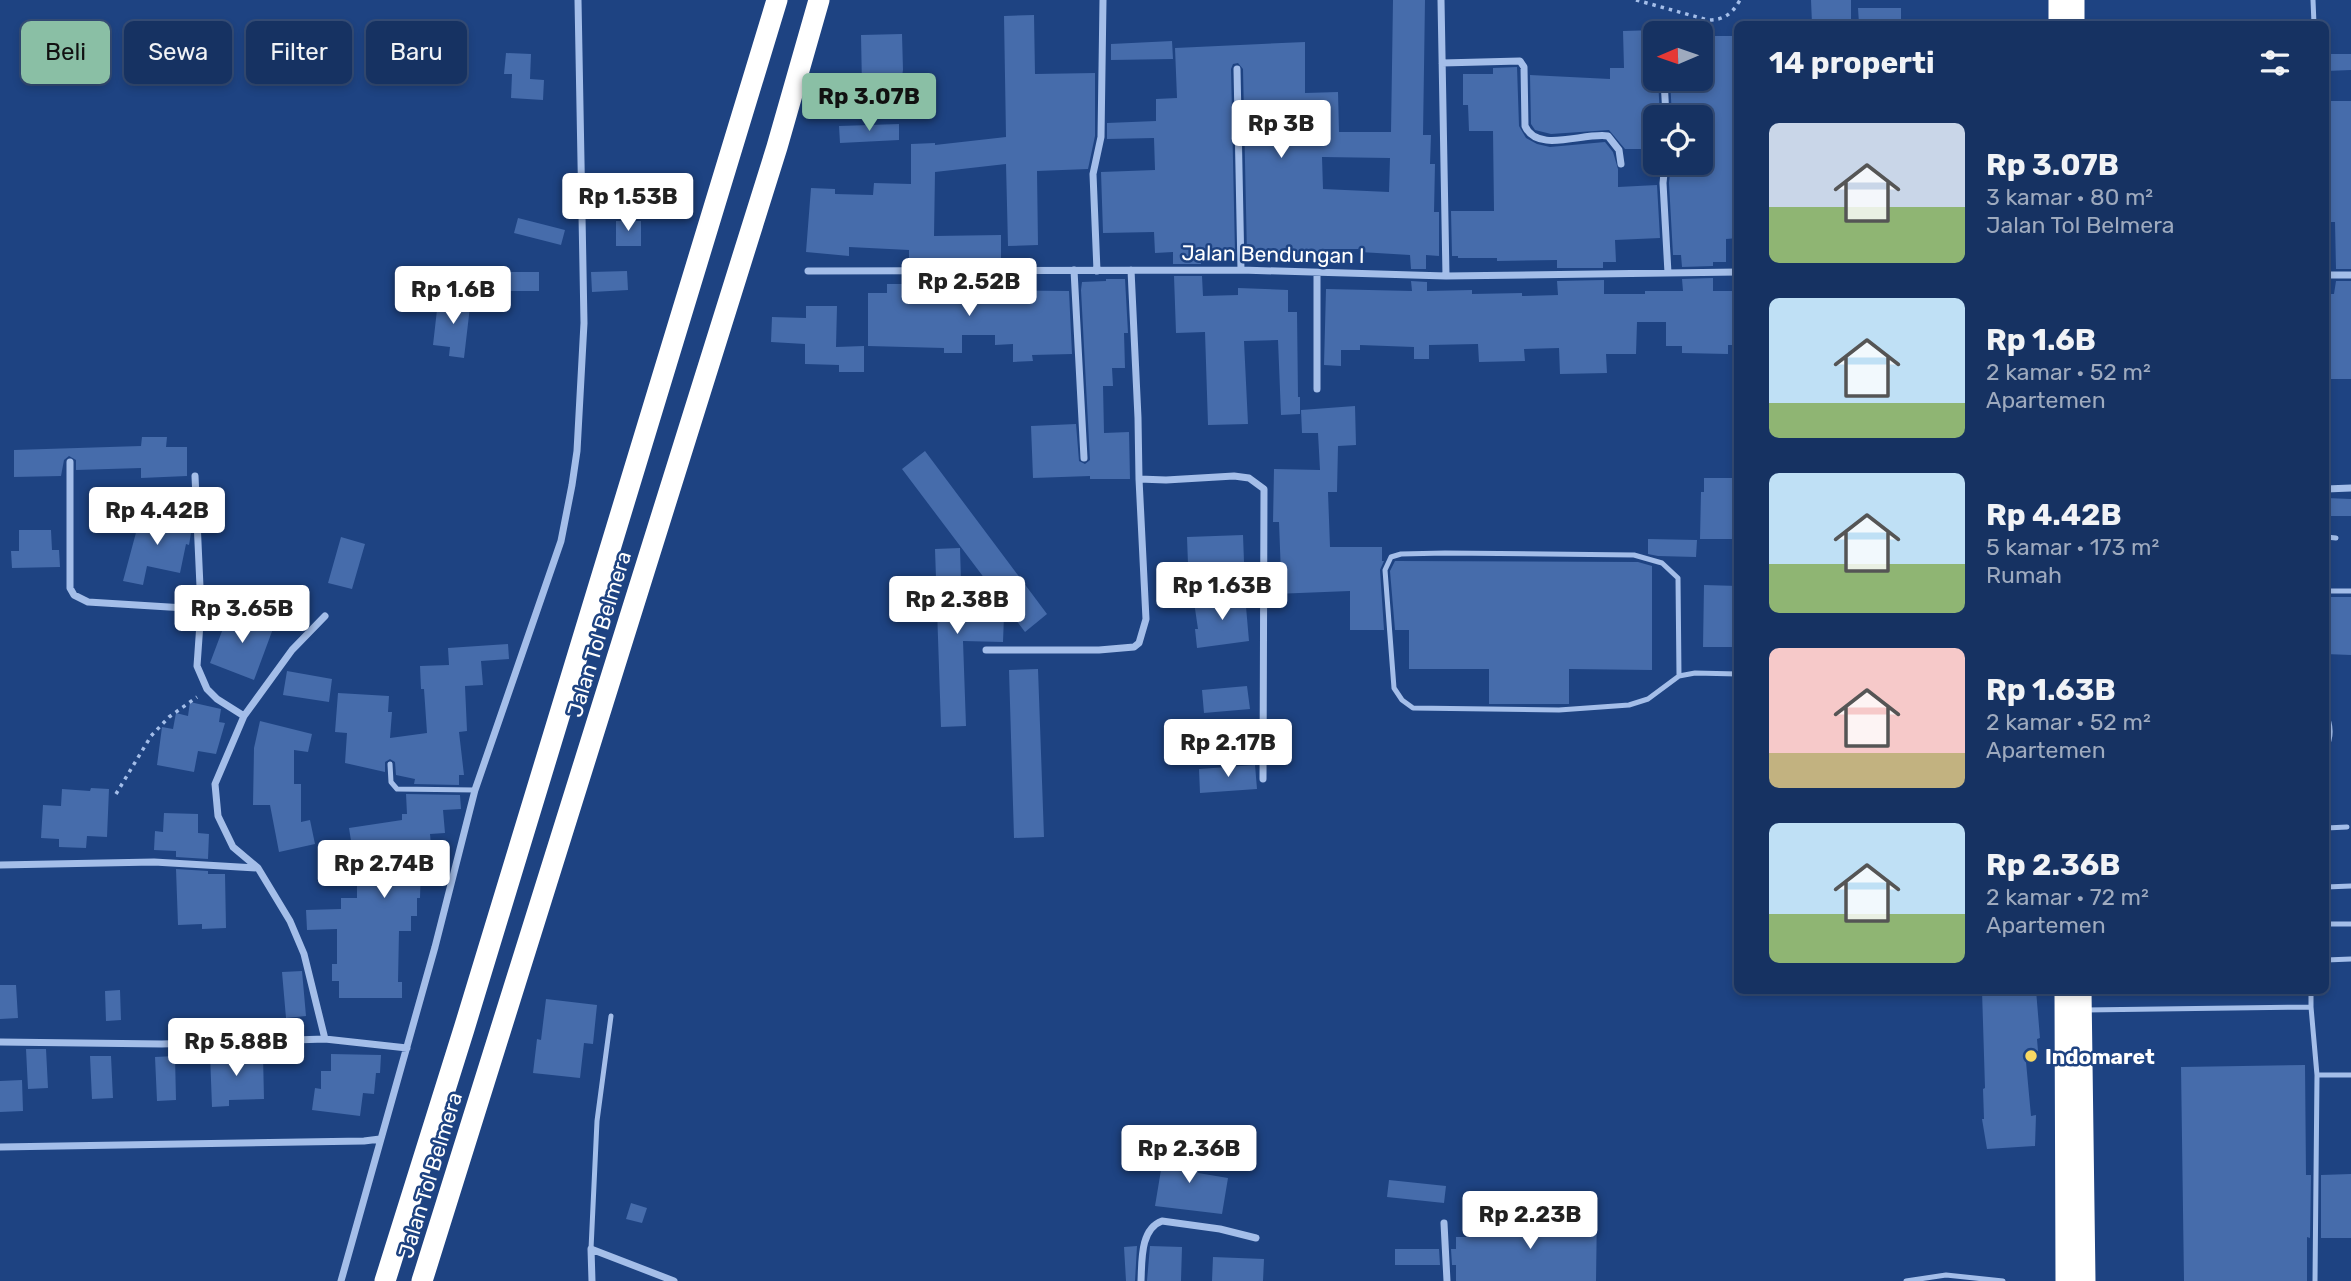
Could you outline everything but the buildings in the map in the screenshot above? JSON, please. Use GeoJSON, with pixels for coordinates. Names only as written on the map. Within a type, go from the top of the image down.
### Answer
{"type":"FeatureCollection","features":[{"type":"Feature","properties":{"kind":"highway","name":"Jalan Tol Belmera"},"geometry":{"type":"LineString","coordinates":[[385,1281],[777,0]]}},
{"type":"Feature","properties":{"kind":"highway","name":"Jalan Tol Belmera"},"geometry":{"type":"LineString","coordinates":[[422,1281],[820,0]]}},
{"type":"Feature","properties":{"kind":"highway"},"geometry":{"type":"LineString","coordinates":[[2059,0],[2059,21]]}},
{"type":"Feature","properties":{"kind":"highway"},"geometry":{"type":"LineString","coordinates":[[2074,0],[2074,21]]}},
{"type":"Feature","properties":{"kind":"highway"},"geometry":{"type":"LineString","coordinates":[[2066,1281],[2076,1004]]}},
{"type":"Feature","properties":{"kind":"highway"},"geometry":{"type":"LineString","coordinates":[[2076,1004],[2085,1281]]}},
{"type":"Feature","properties":{"kind":"street"},"geometry":{"type":"LineString","coordinates":[[341,1281],[407,1048],[475,790],[561,541],[578,451],[584,323],[578,0]]}},
{"type":"Feature","properties":{"kind":"street"},"geometry":{"type":"LineString","coordinates":[[1097,271],[1093,174],[1101,137],[1103,0]]}},
{"type":"Feature","properties":{"kind":"street"},"geometry":{"type":"LineString","coordinates":[[1441,0],[1446,275]]}},
{"type":"Feature","properties":{"kind":"street"},"geometry":{"type":"LineString","coordinates":[[1442,63],[1520,61],[1524,67],[1525,126],[1529,134],[1539,140],[1594,134],[1608,136],[1619,150],[1621,164]]}},
{"type":"Feature","properties":{"kind":"street"},"geometry":{"type":"LineString","coordinates":[[1237,69],[1241,270]]}},
{"type":"Feature","properties":{"kind":"street"},"geometry":{"type":"LineString","coordinates":[[1664,175],[1668,273]]}},
{"type":"Feature","properties":{"kind":"street"},"geometry":{"type":"LineString","coordinates":[[1074,270],[1084,458]]}},
{"type":"Feature","properties":{"kind":"street"},"geometry":{"type":"LineString","coordinates":[[986,650],[1099,650],[1134,647],[1139,643],[1146,619],[1130,270]]}},
{"type":"Feature","properties":{"kind":"street","name":"Jalan Bendungan I"},"geometry":{"type":"LineString","coordinates":[[808,271],[1241,270],[1446,275],[1734,272]]}},
{"type":"Feature","properties":{"kind":"street"},"geometry":{"type":"LineString","coordinates":[[1317,272],[1317,389]]}},
{"type":"Feature","properties":{"kind":"street"},"geometry":{"type":"LineString","coordinates":[[2329,275],[2351,275]]}},
{"type":"Feature","properties":{"kind":"street"},"geometry":{"type":"LineString","coordinates":[[71,462],[69,565],[70,589],[74,595],[88,602],[201,609]]}},
{"type":"Feature","properties":{"kind":"street"},"geometry":{"type":"LineString","coordinates":[[195,476],[201,609],[197,666],[207,690],[244,716]]}},
{"type":"Feature","properties":{"kind":"street"},"geometry":{"type":"LineString","coordinates":[[1139,479],[1234,476],[1249,478],[1264,489],[1263,779]]}},
{"type":"Feature","properties":{"kind":"street"},"geometry":{"type":"LineString","coordinates":[[2329,489],[2351,488]]}},
{"type":"Feature","properties":{"kind":"street"},"geometry":{"type":"LineString","coordinates":[[325,616],[292,650],[244,716],[215,784],[218,816],[233,847],[257,868],[290,921],[304,954],[325,1038]]}},
{"type":"Feature","properties":{"kind":"street"},"geometry":{"type":"LineString","coordinates":[[0,865],[154,862],[257,868]]}},
{"type":"Feature","properties":{"kind":"street"},"geometry":{"type":"LineString","coordinates":[[0,1042],[162,1044],[325,1038],[407,1048]]}},
{"type":"Feature","properties":{"kind":"street"},"geometry":{"type":"LineString","coordinates":[[0,1147],[380,1139]]}},
{"type":"Feature","properties":{"kind":"street"},"geometry":{"type":"LineString","coordinates":[[1142,1281],[1144,1244],[1150,1228],[1162,1220],[1220,1228],[1256,1238]]}},
{"type":"Feature","properties":{"kind":"street"},"geometry":{"type":"LineString","coordinates":[[1444,1223],[1447,1281]]}},
{"type":"Feature","properties":{"kind":"street"},"geometry":{"type":"LineString","coordinates":[[592,1281],[592,1249],[674,1281]]}},
{"type":"Feature","properties":{"kind":"lane"},"geometry":{"type":"LineString","coordinates":[[2313,0],[2314,21]]}},
{"type":"Feature","properties":{"kind":"lane"},"geometry":{"type":"LineString","coordinates":[[2329,537],[2336,538]]}},
{"type":"Feature","properties":{"kind":"lane"},"geometry":{"type":"LineString","coordinates":[[1679,676],[1678,578],[1662,563],[1634,555],[1401,554],[1391,557],[1385,570],[1394,688],[1402,700],[1413,708],[1559,710],[1629,705],[1648,699],[1679,676],[1695,673],[1734,674]]}},
{"type":"Feature","properties":{"kind":"lane"},"geometry":{"type":"LineString","coordinates":[[2329,591],[2351,591]]}},
{"type":"Feature","properties":{"kind":"lane"},"geometry":{"type":"LineString","coordinates":[[2329,726],[2329,743]]}},
{"type":"Feature","properties":{"kind":"lane"},"geometry":{"type":"LineString","coordinates":[[390,764],[391,782],[397,789],[475,790]]}},
{"type":"Feature","properties":{"kind":"lane"},"geometry":{"type":"LineString","coordinates":[[2329,828],[2347,827]]}},
{"type":"Feature","properties":{"kind":"lane"},"geometry":{"type":"LineString","coordinates":[[2329,887],[2351,886]]}},
{"type":"Feature","properties":{"kind":"lane"},"geometry":{"type":"LineString","coordinates":[[2329,923],[2351,924]]}},
{"type":"Feature","properties":{"kind":"lane"},"geometry":{"type":"LineString","coordinates":[[2329,960],[2351,959]]}},
{"type":"Feature","properties":{"kind":"lane"},"geometry":{"type":"LineString","coordinates":[[2311,994],[2317,1075],[2315,1281]]}},
{"type":"Feature","properties":{"kind":"lane"},"geometry":{"type":"LineString","coordinates":[[2076,1004],[2311,1007]]}},
{"type":"Feature","properties":{"kind":"lane"},"geometry":{"type":"LineString","coordinates":[[592,1249],[597,1121],[611,1016]]}},
{"type":"Feature","properties":{"kind":"lane"},"geometry":{"type":"LineString","coordinates":[[2317,1075],[2351,1075]]}},
{"type":"Feature","properties":{"kind":"lane"},"geometry":{"type":"LineString","coordinates":[[1906,1281],[1946,1275],[2003,1281]]}},
{"type":"Feature","properties":{"kind":"path"},"geometry":{"type":"LineString","coordinates":[[1636,0],[1708,20],[1719,20],[1732,13],[1740,0]]}},
{"type":"Feature","properties":{"kind":"path"},"geometry":{"type":"LineString","coordinates":[[116,794],[150,736],[170,717],[207,690]]}},
{"type":"Feature","properties":{"kind":"place","name":"Indomaret"},"geometry":{"type":"Point","coordinates":[2031,1056]}}]}
